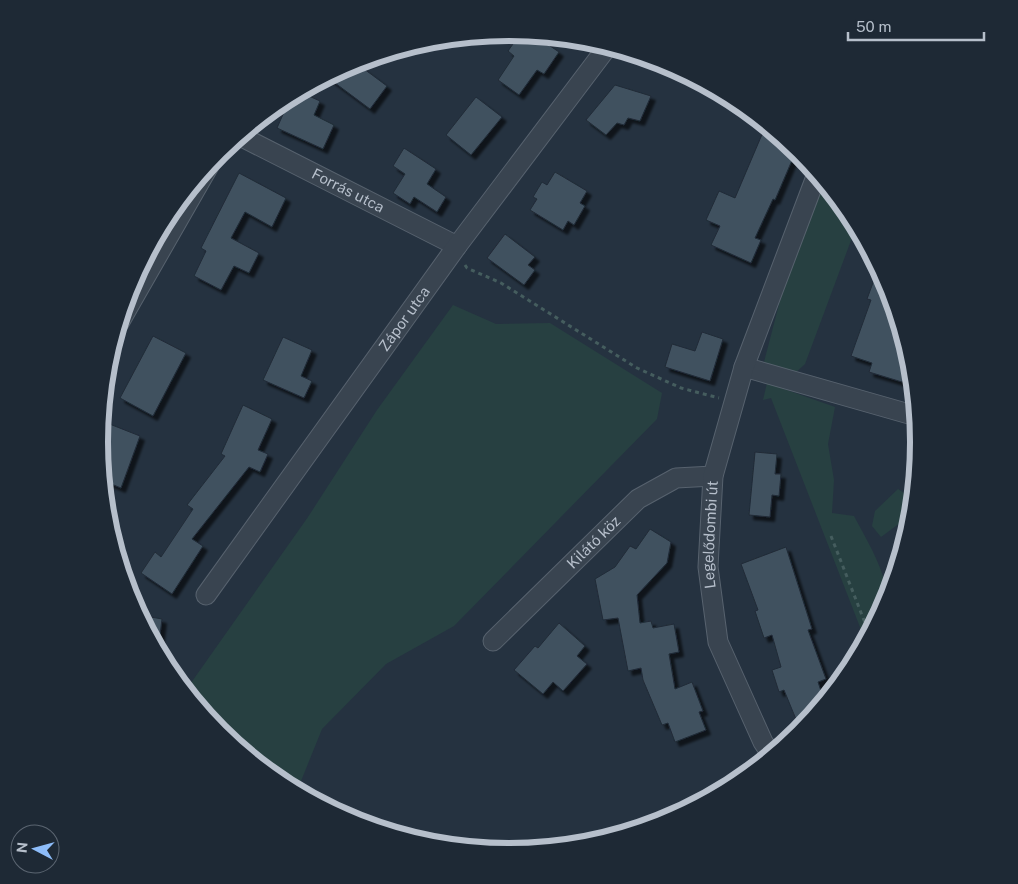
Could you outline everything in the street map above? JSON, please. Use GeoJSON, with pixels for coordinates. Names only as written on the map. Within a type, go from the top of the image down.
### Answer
{"type":"FeatureCollection","features":[{"type":"Feature","properties":{"kind":"street","name":"Zápor utca"},"geometry":{"type":"LineString","coordinates":[[206,595],[457,246],[603,53]]}},
{"type":"Feature","properties":{"kind":"street","name":"Forrás utca"},"geometry":{"type":"LineString","coordinates":[[247,139],[457,246]]}},
{"type":"Feature","properties":{"kind":"street","name":"Legelődombi út"},"geometry":{"type":"LineString","coordinates":[[767,748],[718,642],[708,567],[713,476],[744,367],[813,182]]}},
{"type":"Feature","properties":{"kind":"street"},"geometry":{"type":"LineString","coordinates":[[141,284],[189,201]]}},
{"type":"Feature","properties":{"kind":"street"},"geometry":{"type":"LineString","coordinates":[[744,367],[909,414]]}},
{"type":"Feature","properties":{"kind":"street","name":"Kilátó köz"},"geometry":{"type":"LineString","coordinates":[[493,641],[638,499],[676,478],[713,476]]}},
{"type":"Feature","properties":{"kind":"path"},"geometry":{"type":"LineString","coordinates":[[457,246],[467,268],[501,284],[637,368],[681,388],[734,402]]}},
{"type":"Feature","properties":{"kind":"path"},"geometry":{"type":"LineString","coordinates":[[831,536],[865,624]]}},
{"type":"Feature","properties":{"kind":"green space"},"geometry":{"type":"Polygon","coordinates":[[[820,190],[853,236],[805,364],[793,375],[764,362],[781,297],[820,190]]]}},
{"type":"Feature","properties":{"kind":"green space"},"geometry":{"type":"Polygon","coordinates":[[[453,305],[496,324],[550,323],[662,393],[657,419],[454,626],[386,664],[322,729],[300,784],[265,760],[245,743],[208,706],[190,684],[308,517],[377,410],[453,305]]]}},
{"type":"Feature","properties":{"kind":"green space"},"geometry":{"type":"Polygon","coordinates":[[[767,383],[835,407],[828,444],[834,480],[832,513],[854,516],[876,558],[884,581],[862,631],[771,398],[763,400],[767,383]]]}},
{"type":"Feature","properties":{"kind":"green space"},"geometry":{"type":"Polygon","coordinates":[[[898,489],[904,493],[906,497],[900,523],[881,537],[872,526],[875,511],[898,489]]]}},
{"type":"Feature","properties":{"kind":"building"},"geometry":{"type":"Polygon","coordinates":[[[515,41],[546,43],[559,52],[544,74],[537,70],[519,95],[498,80],[514,56],[508,51],[515,41]]]}},
{"type":"Feature","properties":{"kind":"building"},"geometry":{"type":"Polygon","coordinates":[[[364,69],[387,86],[370,109],[334,82],[364,69]]]}},
{"type":"Feature","properties":{"kind":"building"},"geometry":{"type":"Polygon","coordinates":[[[615,85],[651,96],[640,121],[628,118],[624,125],[617,123],[606,135],[586,120],[615,85]]]}},
{"type":"Feature","properties":{"kind":"building"},"geometry":{"type":"Polygon","coordinates":[[[308,96],[320,101],[314,115],[334,125],[323,149],[277,128],[285,110],[308,96]]]}},
{"type":"Feature","properties":{"kind":"building"},"geometry":{"type":"Polygon","coordinates":[[[476,97],[502,117],[471,155],[446,135],[476,97]]]}},
{"type":"Feature","properties":{"kind":"building"},"geometry":{"type":"Polygon","coordinates":[[[763,132],[792,159],[775,200],[773,199],[755,238],[761,240],[751,263],[711,245],[720,226],[706,220],[719,191],[735,198],[763,132]]]}},
{"type":"Feature","properties":{"kind":"building"},"geometry":{"type":"Polygon","coordinates":[[[404,148],[436,169],[427,184],[446,197],[437,212],[414,197],[410,204],[393,193],[405,174],[393,166],[404,148]]]}},
{"type":"Feature","properties":{"kind":"building"},"geometry":{"type":"Polygon","coordinates":[[[555,172],[587,191],[580,203],[585,206],[574,225],[568,221],[563,230],[530,210],[537,199],[533,197],[542,182],[547,185],[555,172]]]}},
{"type":"Feature","properties":{"kind":"building"},"geometry":{"type":"Polygon","coordinates":[[[239,173],[286,198],[272,227],[245,212],[231,238],[259,253],[249,273],[234,266],[221,290],[194,276],[206,251],[201,248],[239,173]]]}},
{"type":"Feature","properties":{"kind":"building"},"geometry":{"type":"Polygon","coordinates":[[[505,234],[535,257],[528,265],[535,270],[524,285],[487,258],[505,234]]]}},
{"type":"Feature","properties":{"kind":"building"},"geometry":{"type":"Polygon","coordinates":[[[874,279],[896,338],[904,376],[902,382],[869,372],[872,363],[851,356],[871,300],[867,299],[874,279]]]}},
{"type":"Feature","properties":{"kind":"building"},"geometry":{"type":"Polygon","coordinates":[[[702,332],[723,339],[710,381],[665,367],[672,344],[695,351],[702,332]]]}},
{"type":"Feature","properties":{"kind":"building"},"geometry":{"type":"Polygon","coordinates":[[[153,336],[186,353],[153,416],[120,398],[153,336]]]}},
{"type":"Feature","properties":{"kind":"building"},"geometry":{"type":"Polygon","coordinates":[[[283,337],[312,350],[301,376],[312,381],[304,398],[263,380],[283,337]]]}},
{"type":"Feature","properties":{"kind":"building"},"geometry":{"type":"Polygon","coordinates":[[[243,405],[272,419],[258,450],[268,454],[260,472],[249,467],[192,539],[203,546],[172,594],[141,573],[155,552],[161,557],[193,509],[187,505],[225,456],[221,454],[243,405]]]}},
{"type":"Feature","properties":{"kind":"building"},"geometry":{"type":"Polygon","coordinates":[[[109,424],[140,436],[121,488],[111,484],[109,424]]]}},
{"type":"Feature","properties":{"kind":"building"},"geometry":{"type":"Polygon","coordinates":[[[755,452],[777,454],[775,474],[781,474],[779,496],[772,495],[770,517],[749,515],[755,452]]]}},
{"type":"Feature","properties":{"kind":"building"},"geometry":{"type":"Polygon","coordinates":[[[650,529],[671,542],[667,563],[637,595],[640,623],[651,621],[653,628],[674,624],[679,652],[669,654],[675,689],[692,682],[703,711],[699,712],[706,730],[675,742],[668,723],[662,725],[643,680],[641,668],[628,671],[618,618],[603,620],[595,579],[615,567],[630,546],[636,549],[650,529]]]}},
{"type":"Feature","properties":{"kind":"building"},"geometry":{"type":"Polygon","coordinates":[[[786,547],[812,629],[808,630],[826,679],[818,682],[821,692],[796,720],[784,690],[779,692],[772,670],[781,667],[772,635],[764,638],[755,611],[758,610],[741,564],[786,547]]]}},
{"type":"Feature","properties":{"kind":"building"},"geometry":{"type":"Polygon","coordinates":[[[149,617],[162,619],[160,638],[149,617]]]}},
{"type":"Feature","properties":{"kind":"building"},"geometry":{"type":"Polygon","coordinates":[[[559,623],[585,646],[577,656],[587,664],[563,691],[553,682],[543,694],[514,670],[535,646],[538,648],[559,623]]]}}]}
